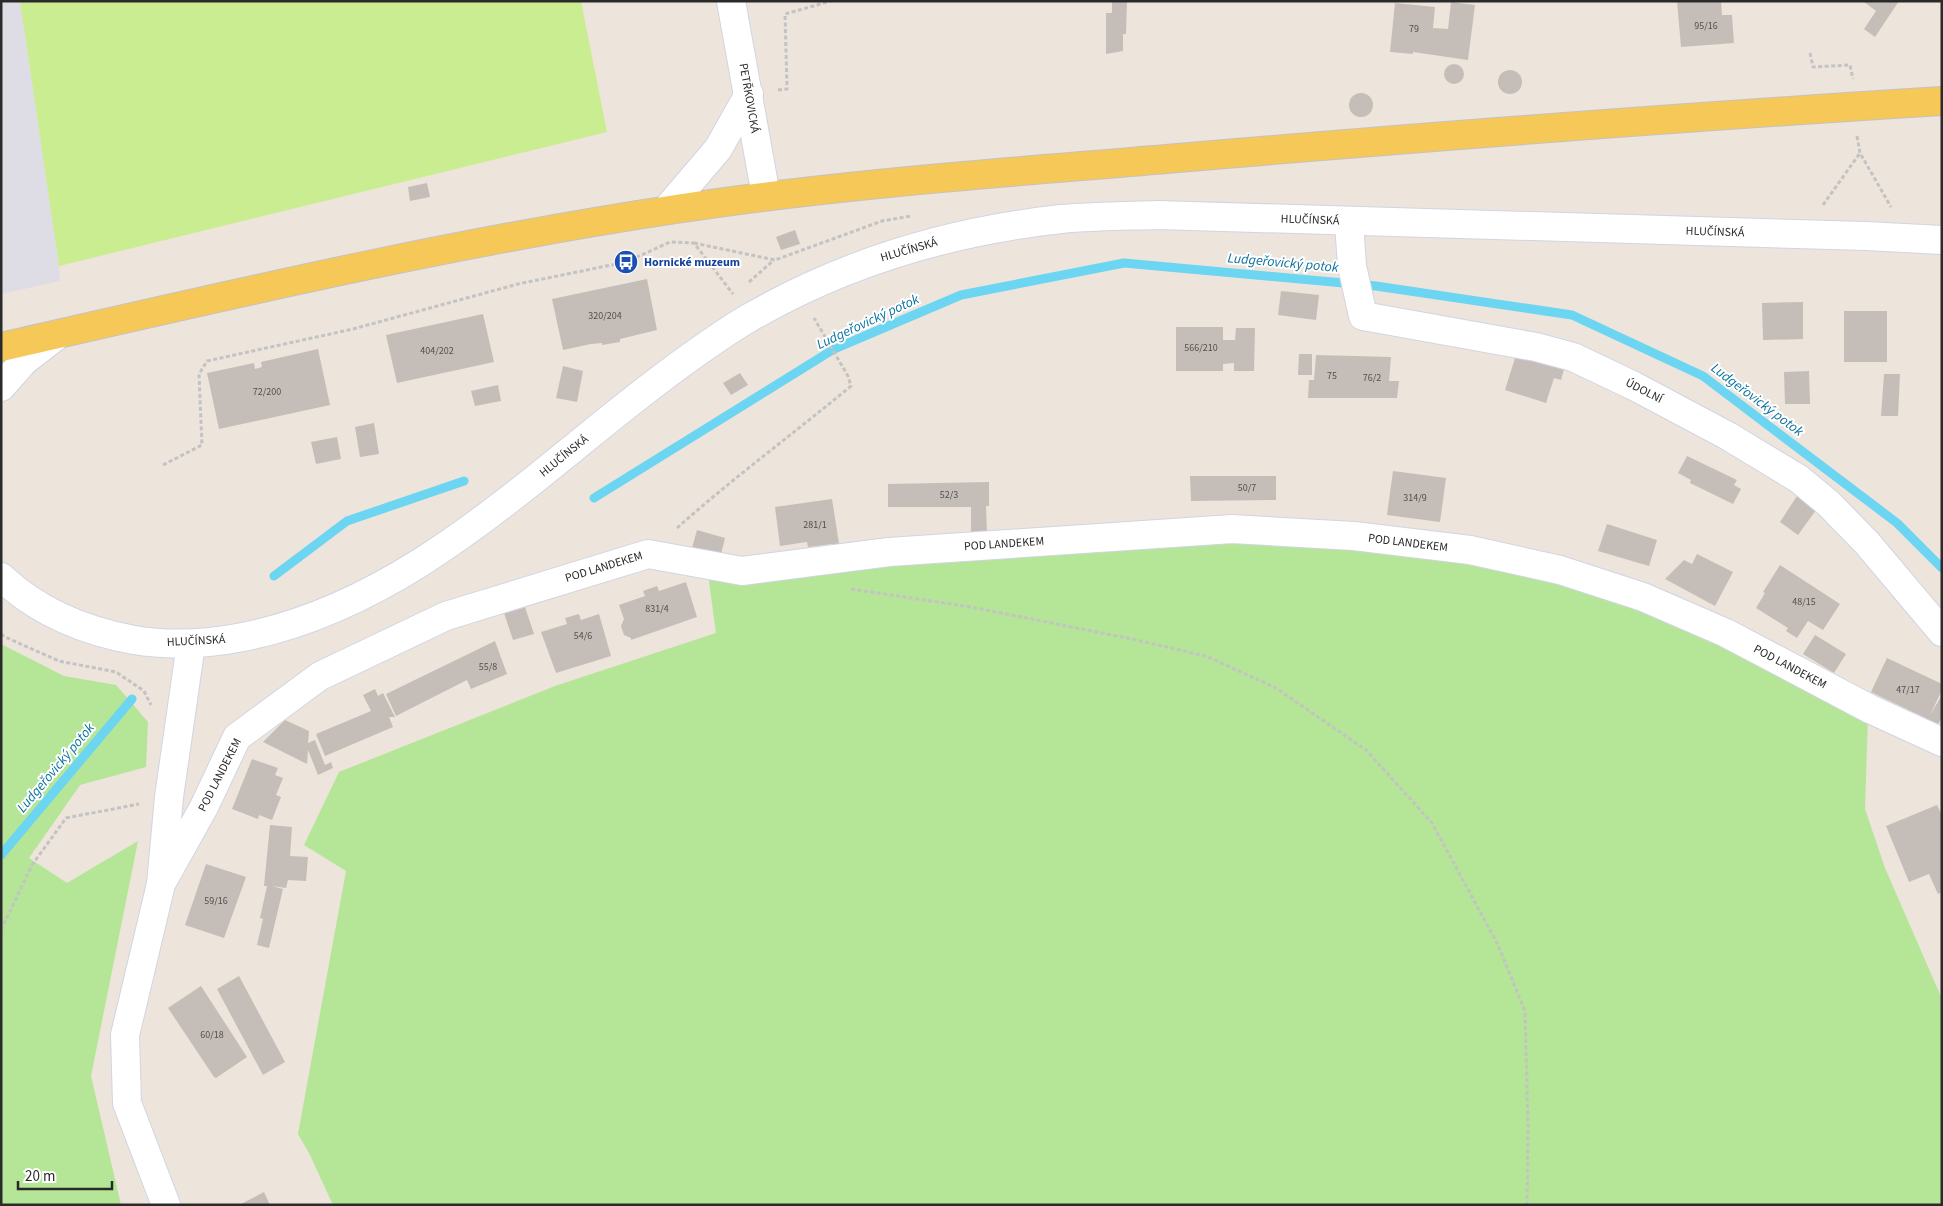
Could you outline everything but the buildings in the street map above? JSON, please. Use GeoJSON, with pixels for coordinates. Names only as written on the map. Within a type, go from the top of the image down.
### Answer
{"type":"FeatureCollection","features":[{"type":"Feature","properties":{"kind":"main road"},"geometry":{"type":"LineString","coordinates":[[1,347],[362,266],[517,235],[666,210],[766,196],[907,180],[1376,141],[1942,102]]}},
{"type":"Feature","properties":{"kind":"street","name":"PETŘKOVICKÁ"},"geometry":{"type":"LineString","coordinates":[[731,1],[766,196]]}},
{"type":"Feature","properties":{"kind":"street"},"geometry":{"type":"LineString","coordinates":[[666,210],[718,149],[749,94]]}},
{"type":"Feature","properties":{"kind":"street","name":"HLUČÍNSKÁ"},"geometry":{"type":"LineString","coordinates":[[1,577],[31,601],[55,615],[105,634],[147,642],[191,644],[236,638],[294,624],[322,614],[369,592],[416,564],[498,508],[638,396],[740,324],[796,292],[874,260],[927,244],[981,231],[1072,218],[1158,215],[1803,234],[1942,240]]}},
{"type":"Feature","properties":{"kind":"street","name":"ÚDOLNÍ"},"geometry":{"type":"LineString","coordinates":[[1349,222],[1352,266],[1363,316],[1527,345],[1573,357],[1634,386],[1728,436],[1799,479],[1828,503],[1867,543],[1942,632]]}},
{"type":"Feature","properties":{"kind":"street"},"geometry":{"type":"LineString","coordinates":[[1,387],[24,361],[59,334]]}},
{"type":"Feature","properties":{"kind":"street","name":"POD LANDEKEM"},"geometry":{"type":"LineString","coordinates":[[161,884],[204,807],[238,737],[320,676],[446,616],[648,554],[742,571],[889,552],[1232,529],[1354,536],[1470,550],[1560,570],[1643,597],[1726,633],[1870,709],[1942,742]]}},
{"type":"Feature","properties":{"kind":"street","name":"POD LANDEKEM"},"geometry":{"type":"LineString","coordinates":[[166,1205],[127,1103],[126,1034],[161,884],[169,797],[191,644]]}},
{"type":"Feature","properties":{"kind":"path"},"geometry":{"type":"LineString","coordinates":[[749,94],[787,89],[786,14],[830,1]]}},
{"type":"Feature","properties":{"kind":"path"},"geometry":{"type":"LineString","coordinates":[[1810,53],[1813,67],[1850,65],[1853,79]]}},
{"type":"Feature","properties":{"kind":"path"},"geometry":{"type":"LineString","coordinates":[[1857,131],[1860,153],[1909,238]]}},
{"type":"Feature","properties":{"kind":"path"},"geometry":{"type":"LineString","coordinates":[[1803,234],[1860,153]]}},
{"type":"Feature","properties":{"kind":"path"},"geometry":{"type":"LineString","coordinates":[[748,283],[775,260],[882,221],[912,216]]}},
{"type":"Feature","properties":{"kind":"path"},"geometry":{"type":"LineString","coordinates":[[163,465],[202,445],[199,374],[207,361],[354,329],[518,284],[626,262],[670,242],[694,243],[775,260]]}},
{"type":"Feature","properties":{"kind":"path"},"geometry":{"type":"LineString","coordinates":[[694,243],[734,295],[741,289]]}},
{"type":"Feature","properties":{"kind":"path"},"geometry":{"type":"LineString","coordinates":[[648,554],[717,492],[789,438],[851,386],[848,376],[812,314]]}},
{"type":"Feature","properties":{"kind":"path"},"geometry":{"type":"LineString","coordinates":[[849,589],[971,607],[1132,639],[1206,656],[1276,688],[1366,750],[1432,823],[1497,942],[1524,1011],[1528,1125],[1527,1205]]}},
{"type":"Feature","properties":{"kind":"path"},"geometry":{"type":"LineString","coordinates":[[1,634],[60,661],[116,672],[144,691],[151,706]]}},
{"type":"Feature","properties":{"kind":"path"},"geometry":{"type":"LineString","coordinates":[[1,930],[32,865],[66,818],[169,797]]}},
{"type":"Feature","properties":{"kind":"shaded area"},"geometry":{"type":"Polygon","coordinates":[[[1,1],[20,1],[60,281],[1,294],[1,1]]]}},
{"type":"Feature","properties":{"kind":"green space"},"geometry":{"type":"Polygon","coordinates":[[[20,1],[581,1],[607,132],[59,266],[20,1]]]}},
{"type":"Feature","properties":{"kind":"green space"},"geometry":{"type":"Polygon","coordinates":[[[1234,539],[1437,558],[1517,571],[1557,580],[1641,609],[1707,637],[1868,717],[1865,809],[1885,868],[1942,999],[1942,1205],[333,1205],[298,1134],[346,871],[304,845],[339,772],[555,686],[716,633],[708,574],[1234,539]]]}},
{"type":"Feature","properties":{"kind":"green space"},"geometry":{"type":"Polygon","coordinates":[[[1,644],[64,676],[116,685],[148,722],[146,767],[80,785],[29,858],[67,883],[138,841],[91,1076],[121,1205],[1,1205],[1,644]]]}},
{"type":"Feature","properties":{"kind":"waterway","name":"Ludgeřovický potok"},"geometry":{"type":"LineString","coordinates":[[594,498],[834,349],[961,295],[1124,263],[1376,286],[1572,315],[1703,376],[1897,523],[1942,568]]}},
{"type":"Feature","properties":{"kind":"waterway","name":"Ludgeřovický potok"},"geometry":{"type":"LineString","coordinates":[[274,576],[347,521],[464,481]]}},
{"type":"Feature","properties":{"kind":"waterway","name":"Ludgeřovický potok"},"geometry":{"type":"LineString","coordinates":[[1,855],[132,699]]}},
{"type":"Feature","properties":{"kind":"place","name":"Hornické muzeum"},"geometry":{"type":"Point","coordinates":[626,262]}}]}
